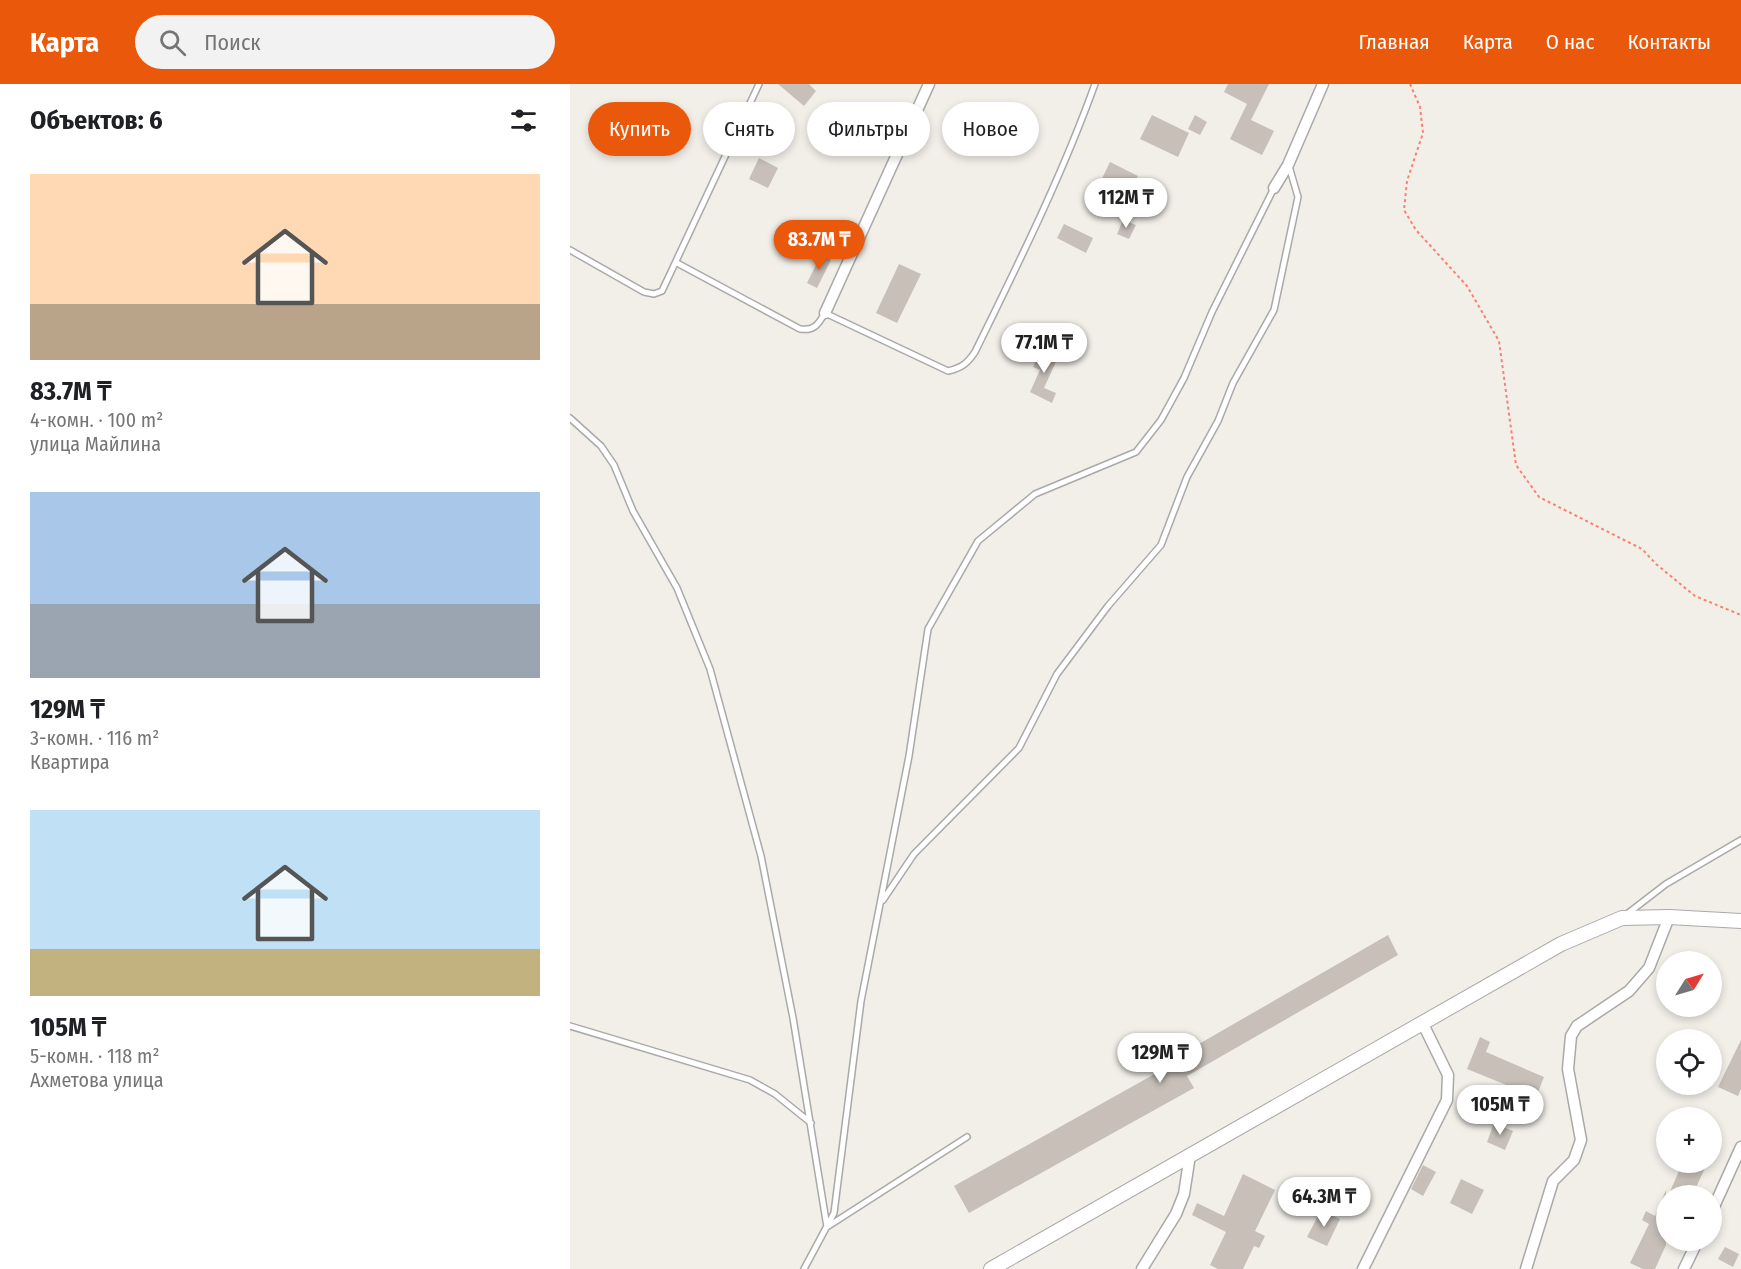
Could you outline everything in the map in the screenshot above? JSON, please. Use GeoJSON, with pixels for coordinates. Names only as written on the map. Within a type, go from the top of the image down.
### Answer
{"type":"FeatureCollection","features":[{"type":"Feature","properties":{"kind":"street"},"geometry":{"type":"LineString","coordinates":[[825,313],[929,84]]}},
{"type":"Feature","properties":{"kind":"street"},"geometry":{"type":"LineString","coordinates":[[1274,188],[1288,165],[1314,100],[1323,84]]}},
{"type":"Feature","properties":{"kind":"street"},"geometry":{"type":"LineString","coordinates":[[1526,1269],[1553,1181],[1574,1161],[1581,1140],[1568,1069],[1571,1036],[1578,1026],[1629,991],[1649,968],[1669,917]]}},
{"type":"Feature","properties":{"kind":"street"},"geometry":{"type":"LineString","coordinates":[[991,1269],[1561,944],[1622,918],[1669,917],[1741,921]]}},
{"type":"Feature","properties":{"kind":"street"},"geometry":{"type":"LineString","coordinates":[[1363,1269],[1447,1100],[1448,1075],[1422,1022]]}},
{"type":"Feature","properties":{"kind":"street"},"geometry":{"type":"LineString","coordinates":[[1722,1189],[1741,1147]]}},
{"type":"Feature","properties":{"kind":"street"},"geometry":{"type":"LineString","coordinates":[[1142,1269],[1176,1214],[1184,1194],[1190,1155]]}},
{"type":"Feature","properties":{"kind":"street"},"geometry":{"type":"LineString","coordinates":[[1684,1269],[1693,1251]]}},
{"type":"Feature","properties":{"kind":"lane"},"geometry":{"type":"LineString","coordinates":[[570,250],[644,292],[654,294],[662,291],[759,84]]}},
{"type":"Feature","properties":{"kind":"lane"},"geometry":{"type":"LineString","coordinates":[[677,263],[800,329],[809,330],[818,326],[825,313],[948,371],[968,363],[1069,153],[1095,84]]}},
{"type":"Feature","properties":{"kind":"lane"},"geometry":{"type":"LineString","coordinates":[[880,904],[914,854],[1019,748],[1057,674],[1108,606],[1161,545],[1187,477],[1218,421],[1233,383],[1274,310],[1298,197],[1288,165]]}},
{"type":"Feature","properties":{"kind":"lane"},"geometry":{"type":"LineString","coordinates":[[804,1269],[834,1213],[861,1001],[909,756],[928,628],[978,541],[1035,494],[1136,452],[1161,420],[1184,378],[1212,312],[1274,188]]}},
{"type":"Feature","properties":{"kind":"lane"},"geometry":{"type":"LineString","coordinates":[[570,418],[601,446],[614,465],[633,511],[677,588],[710,669],[761,856],[794,1018],[827,1227]]}},
{"type":"Feature","properties":{"kind":"lane"},"geometry":{"type":"LineString","coordinates":[[1622,918],[1666,884],[1741,840]]}},
{"type":"Feature","properties":{"kind":"lane"},"geometry":{"type":"LineString","coordinates":[[570,1026],[750,1080],[775,1094],[811,1123]]}},
{"type":"Feature","properties":{"kind":"lane"},"geometry":{"type":"LineString","coordinates":[[827,1227],[967,1137]]}},
{"type":"Feature","properties":{"kind":"path"},"geometry":{"type":"LineString","coordinates":[[1410,84],[1420,107],[1423,133],[1407,181],[1404,210],[1416,230],[1467,286],[1499,341],[1516,465],[1539,497],[1642,549],[1656,564],[1695,596],[1741,615]]}},
{"type":"Feature","properties":{"kind":"building"},"geometry":{"type":"Polygon","coordinates":[[[778,84],[809,84],[816,91],[804,106],[778,84]]]}},
{"type":"Feature","properties":{"kind":"building"},"geometry":{"type":"Polygon","coordinates":[[[1228,84],[1269,84],[1251,120],[1274,131],[1262,155],[1230,139],[1247,104],[1224,92],[1228,84]]]}},
{"type":"Feature","properties":{"kind":"building"},"geometry":{"type":"Polygon","coordinates":[[[1152,115],[1189,133],[1178,157],[1140,139],[1152,115]]]}},
{"type":"Feature","properties":{"kind":"building"},"geometry":{"type":"Polygon","coordinates":[[[1195,115],[1207,122],[1200,135],[1188,129],[1195,115]]]}},
{"type":"Feature","properties":{"kind":"building"},"geometry":{"type":"Polygon","coordinates":[[[759,158],[778,168],[768,188],[749,179],[759,158]]]}},
{"type":"Feature","properties":{"kind":"building"},"geometry":{"type":"Polygon","coordinates":[[[1110,162],[1138,176],[1121,208],[1094,195],[1110,162]]]}},
{"type":"Feature","properties":{"kind":"building"},"geometry":{"type":"Polygon","coordinates":[[[1123,220],[1136,225],[1129,239],[1117,234],[1123,220]]]}},
{"type":"Feature","properties":{"kind":"building"},"geometry":{"type":"Polygon","coordinates":[[[1064,224],[1093,238],[1086,253],[1057,238],[1064,224]]]}},
{"type":"Feature","properties":{"kind":"building"},"geometry":{"type":"Polygon","coordinates":[[[821,255],[831,260],[817,288],[807,283],[821,255]]]}},
{"type":"Feature","properties":{"kind":"building"},"geometry":{"type":"Polygon","coordinates":[[[899,264],[921,274],[897,323],[876,313],[899,264]]]}},
{"type":"Feature","properties":{"kind":"building"},"geometry":{"type":"Polygon","coordinates":[[[1043,347],[1059,355],[1044,388],[1056,393],[1052,403],[1030,392],[1040,370],[1033,367],[1043,347]]]}},
{"type":"Feature","properties":{"kind":"building"},"geometry":{"type":"Polygon","coordinates":[[[1388,935],[1398,955],[1187,1076],[1194,1088],[969,1213],[954,1186],[1194,1052],[1192,1048],[1388,935]]]}},
{"type":"Feature","properties":{"kind":"building"},"geometry":{"type":"Polygon","coordinates":[[[1480,1037],[1490,1042],[1486,1052],[1544,1077],[1536,1097],[1467,1069],[1480,1037]]]}},
{"type":"Feature","properties":{"kind":"building"},"geometry":{"type":"Polygon","coordinates":[[[1741,1040],[1741,1089],[1738,1096],[1722,1089],[1722,1079],[1741,1040]]]}},
{"type":"Feature","properties":{"kind":"building"},"geometry":{"type":"Polygon","coordinates":[[[1494,1123],[1513,1131],[1505,1150],[1487,1142],[1494,1123]]]}},
{"type":"Feature","properties":{"kind":"building"},"geometry":{"type":"Polygon","coordinates":[[[1423,1165],[1436,1172],[1423,1196],[1411,1189],[1423,1165]]]}},
{"type":"Feature","properties":{"kind":"building"},"geometry":{"type":"Polygon","coordinates":[[[1678,1173],[1703,1173],[1697,1185],[1673,1185],[1678,1173]]]}},
{"type":"Feature","properties":{"kind":"building"},"geometry":{"type":"Polygon","coordinates":[[[1243,1174],[1275,1190],[1255,1231],[1265,1236],[1259,1248],[1254,1246],[1243,1269],[1218,1269],[1210,1265],[1226,1232],[1192,1215],[1197,1203],[1224,1216],[1243,1174]]]}},
{"type":"Feature","properties":{"kind":"building"},"geometry":{"type":"Polygon","coordinates":[[[1461,1179],[1484,1190],[1472,1214],[1450,1203],[1461,1179]]]}},
{"type":"Feature","properties":{"kind":"building"},"geometry":{"type":"Polygon","coordinates":[[[1321,1210],[1340,1219],[1327,1246],[1307,1237],[1321,1210]]]}},
{"type":"Feature","properties":{"kind":"building"},"geometry":{"type":"Polygon","coordinates":[[[1646,1211],[1655,1216],[1656,1214],[1656,1251],[1663,1251],[1655,1269],[1643,1269],[1630,1263],[1649,1224],[1642,1220],[1646,1211]]]}},
{"type":"Feature","properties":{"kind":"building"},"geometry":{"type":"Polygon","coordinates":[[[1725,1247],[1739,1254],[1733,1267],[1718,1259],[1725,1247]]]}}]}
